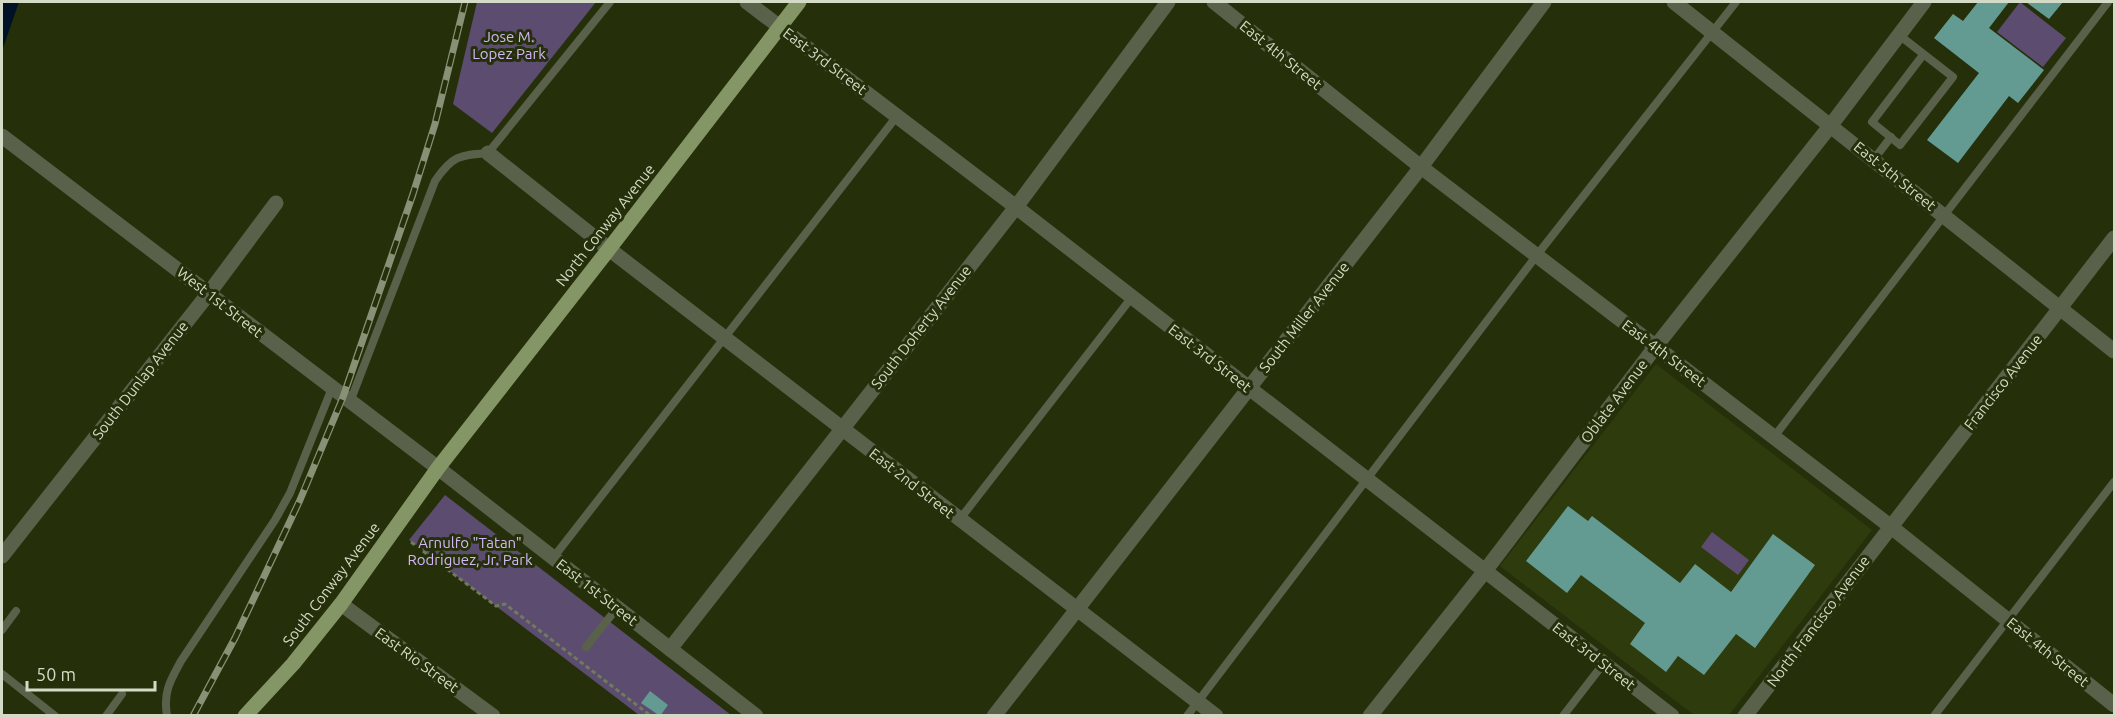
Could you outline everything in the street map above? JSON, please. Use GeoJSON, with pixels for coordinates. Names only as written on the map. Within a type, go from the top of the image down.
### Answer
{"type":"FeatureCollection","features":[{"type":"Feature","properties":{"kind":"main road","name":"North Conway Avenue"},"geometry":{"type":"LineString","coordinates":[[438,468],[799,2]]}},
{"type":"Feature","properties":{"kind":"main road","name":"South Conway Avenue"},"geometry":{"type":"LineString","coordinates":[[245,716],[293,664],[341,604],[438,468]]}},
{"type":"Feature","properties":{"kind":"street","name":"East 3rd Street"},"geometry":{"type":"LineString","coordinates":[[747,2],[1016,207],[1672,716]]}},
{"type":"Feature","properties":{"kind":"street","name":"South Doherty Avenue"},"geometry":{"type":"LineString","coordinates":[[670,649],[1016,207],[1168,2]]}},
{"type":"Feature","properties":{"kind":"street","name":"East 4th Street"},"geometry":{"type":"LineString","coordinates":[[1214,2],[1421,167],[1890,526],[2115,705]]}},
{"type":"Feature","properties":{"kind":"street","name":"South Miller Avenue"},"geometry":{"type":"LineString","coordinates":[[994,716],[1421,167],[1544,2]]}},
{"type":"Feature","properties":{"kind":"street","name":"East 5th Street"},"geometry":{"type":"LineString","coordinates":[[1674,2],[2115,351]]}},
{"type":"Feature","properties":{"kind":"street","name":"Oblate Avenue"},"geometry":{"type":"LineString","coordinates":[[1370,716],[1485,571],[1656,346],[1831,125],[1924,2]]}},
{"type":"Feature","properties":{"kind":"street","name":"West 1st Street"},"geometry":{"type":"LineString","coordinates":[[2,136],[438,468]]}},
{"type":"Feature","properties":{"kind":"street","name":"East 2nd Street"},"geometry":{"type":"LineString","coordinates":[[488,153],[609,249],[1216,716]]}},
{"type":"Feature","properties":{"kind":"street","name":"South Dunlap Avenue"},"geometry":{"type":"LineString","coordinates":[[2,556],[209,293],[276,202]]}},
{"type":"Feature","properties":{"kind":"street","name":"Francisco Avenue"},"geometry":{"type":"LineString","coordinates":[[1890,526],[2115,238]]}},
{"type":"Feature","properties":{"kind":"street","name":"East 1st Street"},"geometry":{"type":"LineString","coordinates":[[438,468],[756,716]]}},
{"type":"Feature","properties":{"kind":"street","name":"North Francisco Avenue"},"geometry":{"type":"LineString","coordinates":[[1745,716],[1890,526]]}},
{"type":"Feature","properties":{"kind":"street","name":"East Rio Street"},"geometry":{"type":"LineString","coordinates":[[341,604],[492,716]]}},
{"type":"Feature","properties":{"kind":"lane"},"geometry":{"type":"LineString","coordinates":[[350,402],[435,181],[445,166],[461,155],[488,153],[610,2]]}},
{"type":"Feature","properties":{"kind":"lane"},"geometry":{"type":"LineString","coordinates":[[1187,716],[1537,255],[1736,2]]}},
{"type":"Feature","properties":{"kind":"lane"},"geometry":{"type":"LineString","coordinates":[[1774,437],[2108,2]]}},
{"type":"Feature","properties":{"kind":"lane"},"geometry":{"type":"LineString","coordinates":[[1899,35],[1953,77],[1900,145],[1872,122],[1923,55]]}},
{"type":"Feature","properties":{"kind":"lane"},"geometry":{"type":"LineString","coordinates":[[554,558],[897,116]]}},
{"type":"Feature","properties":{"kind":"lane"},"geometry":{"type":"LineString","coordinates":[[1874,159],[1891,137]]}},
{"type":"Feature","properties":{"kind":"lane"},"geometry":{"type":"LineString","coordinates":[[960,519],[1132,297]]}},
{"type":"Feature","properties":{"kind":"lane"},"geometry":{"type":"LineString","coordinates":[[167,716],[164,701],[168,685],[181,661],[275,520],[290,493],[332,388]]}},
{"type":"Feature","properties":{"kind":"lane"},"geometry":{"type":"LineString","coordinates":[[1934,716],[2115,482]]}},
{"type":"Feature","properties":{"kind":"lane"},"geometry":{"type":"LineString","coordinates":[[586,647],[617,608]]}},
{"type":"Feature","properties":{"kind":"lane"},"geometry":{"type":"LineString","coordinates":[[2,630],[16,611]]}},
{"type":"Feature","properties":{"kind":"lane"},"geometry":{"type":"LineString","coordinates":[[1563,716],[1604,663]]}},
{"type":"Feature","properties":{"kind":"lane"},"geometry":{"type":"LineString","coordinates":[[2,674],[55,716]]}},
{"type":"Feature","properties":{"kind":"lane"},"geometry":{"type":"LineString","coordinates":[[106,716],[122,694]]}},
{"type":"Feature","properties":{"kind":"path"},"geometry":{"type":"LineString","coordinates":[[411,542],[496,606],[505,604],[651,716]]}},
{"type":"Feature","properties":{"kind":"shaded area"},"geometry":{"type":"Polygon","coordinates":[[[1656,364],[1872,530],[1729,715],[1694,715],[1500,566],[1656,364]]]}},
{"type":"Feature","properties":{"kind":"green space","name":"Jose M. Lopez Park"},"geometry":{"type":"Polygon","coordinates":[[[477,2],[596,2],[492,133],[453,104],[477,2]]]}},
{"type":"Feature","properties":{"kind":"green space"},"geometry":{"type":"Polygon","coordinates":[[[2020,2],[2066,38],[2043,67],[1997,32],[2020,2]]]}},
{"type":"Feature","properties":{"kind":"green space","name":"Arnulfo \"Tatan\" Rodriguez, Jr. Park"},"geometry":{"type":"Polygon","coordinates":[[[445,495],[731,715],[639,715],[409,540],[445,495]]]}},
{"type":"Feature","properties":{"kind":"green space"},"geometry":{"type":"Polygon","coordinates":[[[1712,532],[1749,560],[1738,575],[1701,547],[1712,532]]]}},
{"type":"Feature","properties":{"kind":"water"},"geometry":{"type":"Polygon","coordinates":[[[2,2],[19,2],[2,51],[2,2]]]}},
{"type":"Feature","properties":{"kind":"building"},"geometry":{"type":"Polygon","coordinates":[[[1978,2],[2009,2],[1989,28],[2044,70],[2018,103],[2009,96],[1958,163],[1927,140],[1979,73],[1934,38],[1953,14],[1963,21],[1978,2]]]}},
{"type":"Feature","properties":{"kind":"building"},"geometry":{"type":"Polygon","coordinates":[[[2026,2],[2063,2],[2049,19],[2026,2]]]}},
{"type":"Feature","properties":{"kind":"building"},"geometry":{"type":"Polygon","coordinates":[[[1568,506],[1588,521],[1592,516],[1680,583],[1695,564],[1731,592],[1773,534],[1815,565],[1755,648],[1736,634],[1704,675],[1678,656],[1666,672],[1630,644],[1645,623],[1581,575],[1567,593],[1526,561],[1568,506]]]}},
{"type":"Feature","properties":{"kind":"building"},"geometry":{"type":"Polygon","coordinates":[[[650,691],[668,705],[660,716],[641,703],[650,691]]]}},
{"type":"Feature","properties":{"kind":"railway"},"geometry":{"type":"LineString","coordinates":[[193,716],[235,638],[300,500],[343,397],[435,124],[465,2]]}}]}
